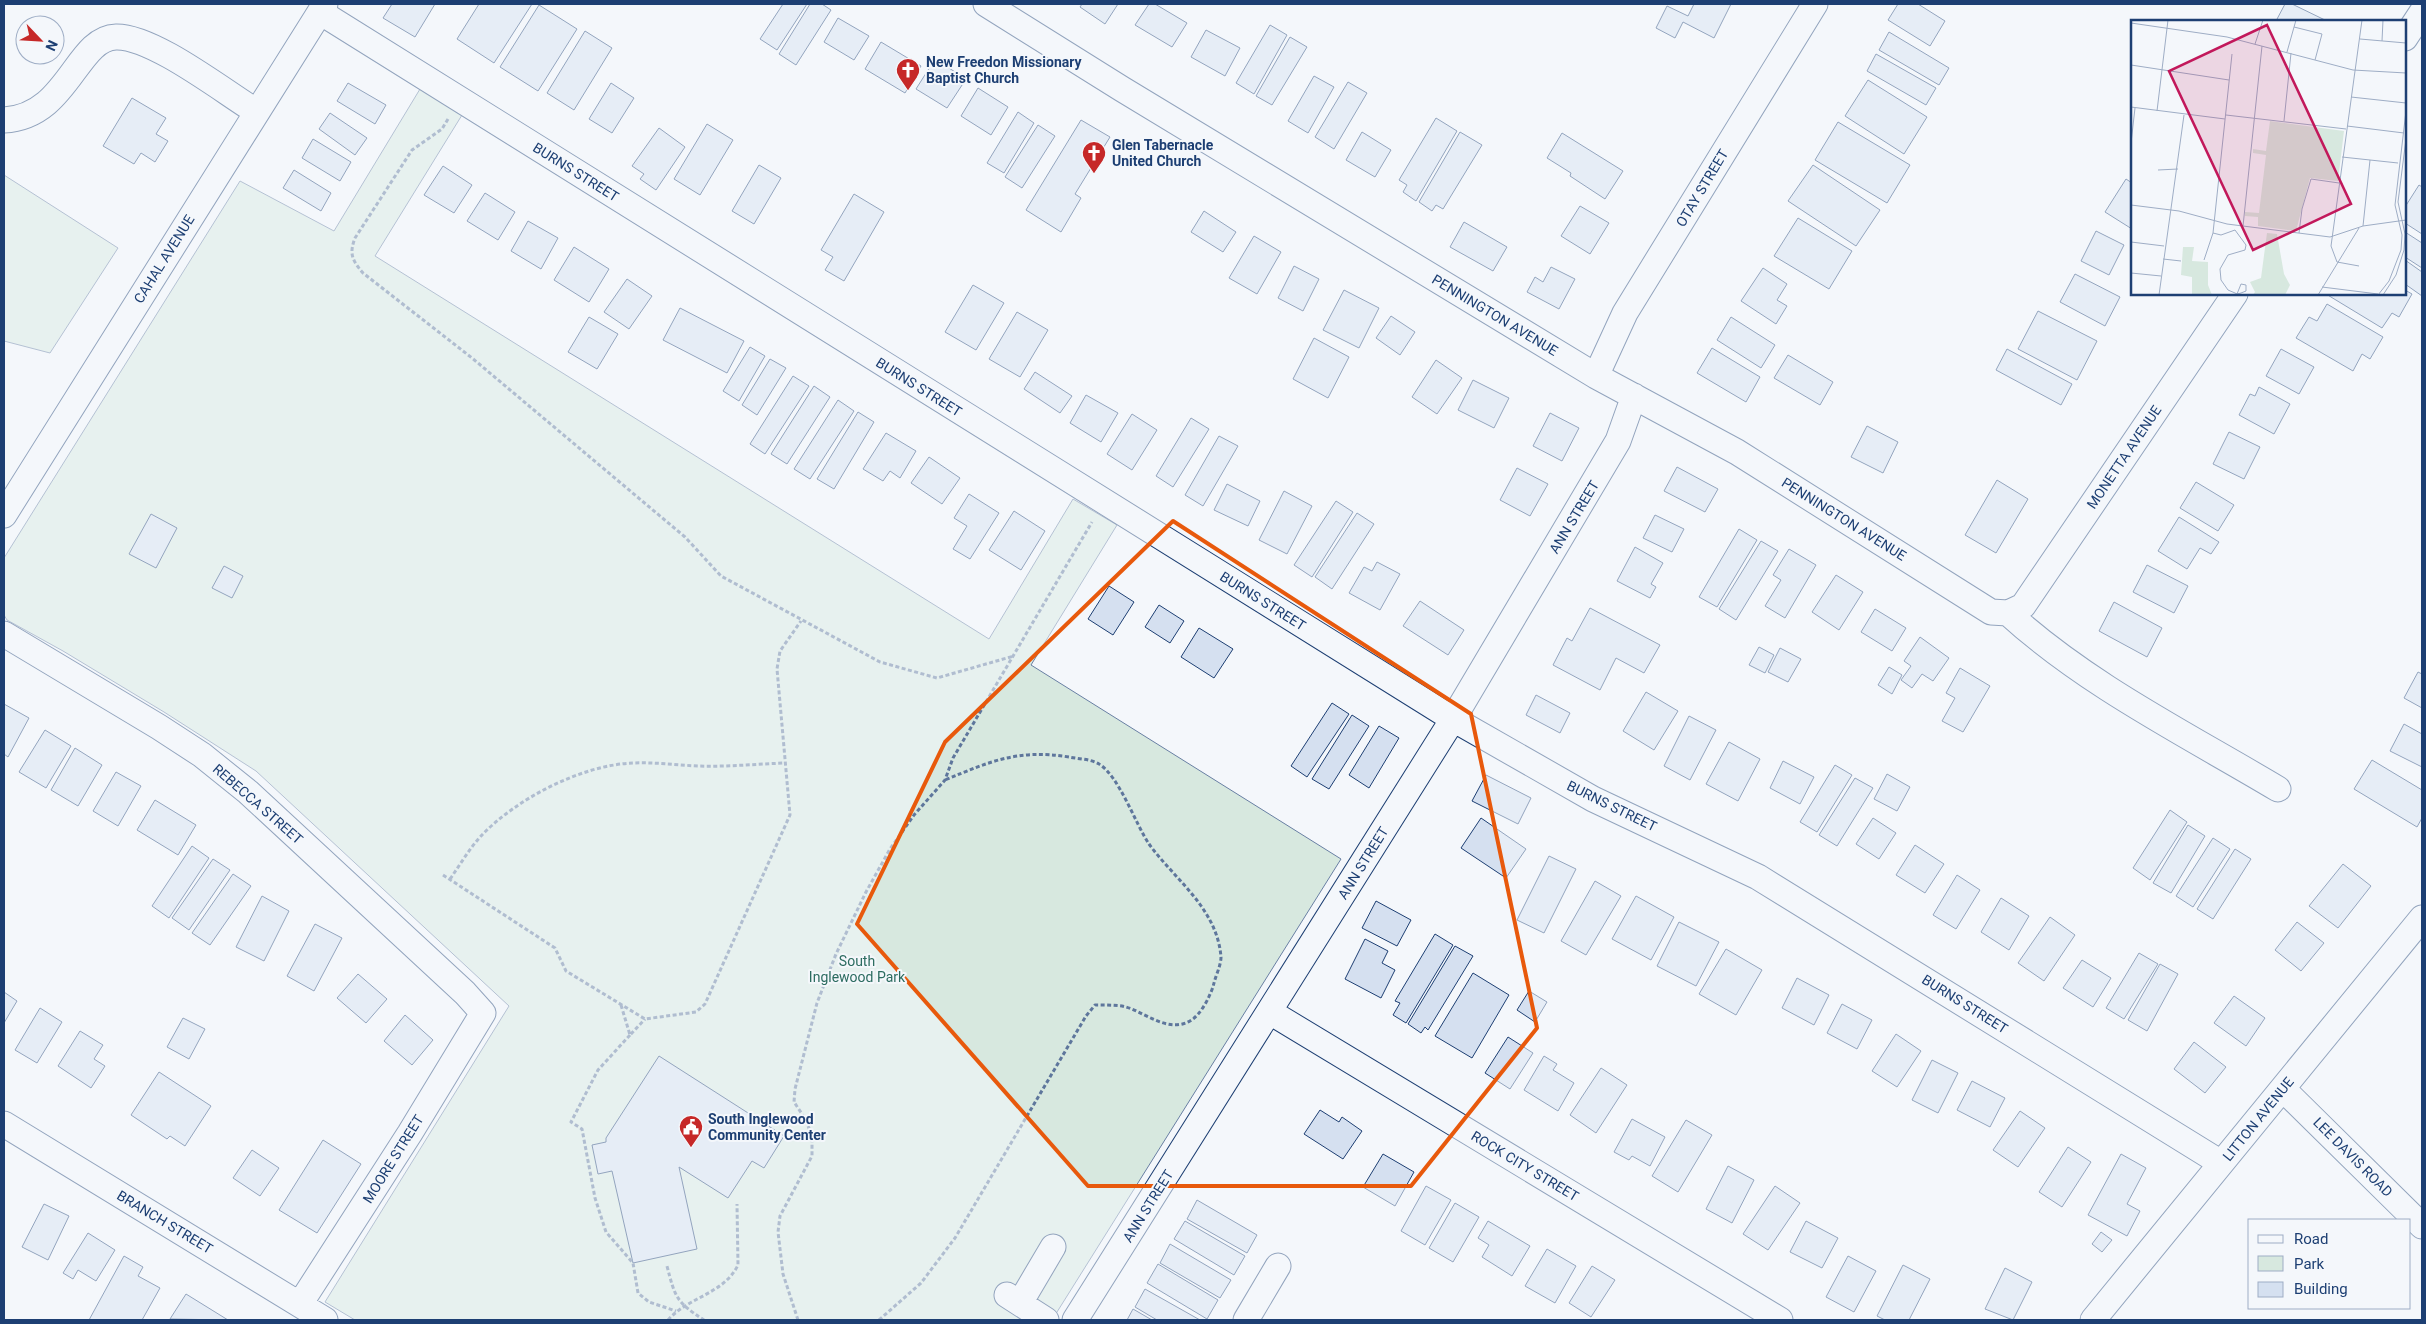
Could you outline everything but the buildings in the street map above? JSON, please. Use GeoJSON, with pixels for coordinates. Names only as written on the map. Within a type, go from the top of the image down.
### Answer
{"type":"FeatureCollection","features":[{"type":"Feature","properties":{"kind":"street","name":"PENNINGTON AVENUE"},"geometry":{"type":"LineString","coordinates":[[986,4],[1130,94],[1596,376],[1737,452],[1991,612],[2008,613]]}},
{"type":"Feature","properties":{"kind":"street","name":"OTAY STREET"},"geometry":{"type":"LineString","coordinates":[[1596,376],[1625,313],[1815,4]]}},
{"type":"Feature","properties":{"kind":"street","name":"BURNS STREET"},"geometry":{"type":"LineString","coordinates":[[322,8],[458,98],[1453,719],[1593,799],[1758,877],[2221,1163]]}},
{"type":"Feature","properties":{"kind":"street","name":"CAHAL AVENUE"},"geometry":{"type":"LineString","coordinates":[[4,515],[322,8]]}},
{"type":"Feature","properties":{"kind":"street"},"geometry":{"type":"LineString","coordinates":[[2406,36],[2422,12]]}},
{"type":"Feature","properties":{"kind":"street"},"geometry":{"type":"LineString","coordinates":[[4,120],[32,114],[44,106],[56,96],[96,45],[115,37],[148,45],[257,112]]}},
{"type":"Feature","properties":{"kind":"street","name":"MONETTA AVENUE"},"geometry":{"type":"LineString","coordinates":[[2008,613],[2023,606],[2234,295]]}},
{"type":"Feature","properties":{"kind":"street","name":"ANN STREET"},"geometry":{"type":"LineString","coordinates":[[1075,1320],[1453,719],[1618,441],[1634,396]]}},
{"type":"Feature","properties":{"kind":"street"},"geometry":{"type":"LineString","coordinates":[[2008,613],[2034,637],[2088,675],[2278,789]]}},
{"type":"Feature","properties":{"kind":"street","name":"REBECCA STREET"},"geometry":{"type":"LineString","coordinates":[[4,634],[202,755],[256,799],[465,993],[483,1013]]}},
{"type":"Feature","properties":{"kind":"street","name":"LITTON AVENUE"},"geometry":{"type":"LineString","coordinates":[[2093,1320],[2422,918]]}},
{"type":"Feature","properties":{"kind":"street","name":"ROCK CITY STREET"},"geometry":{"type":"LineString","coordinates":[[1270,1012],[1780,1320]]}},
{"type":"Feature","properties":{"kind":"street","name":"MOORE STREET"},"geometry":{"type":"LineString","coordinates":[[300,1304],[412,1130],[483,1013]]}},
{"type":"Feature","properties":{"kind":"street","name":"LEE DAVIS ROAD"},"geometry":{"type":"LineString","coordinates":[[2283,1089],[2422,1226]]}},
{"type":"Feature","properties":{"kind":"street","name":"BRANCH STREET"},"geometry":{"type":"LineString","coordinates":[[4,1124],[325,1320]]}},
{"type":"Feature","properties":{"kind":"street"},"geometry":{"type":"LineString","coordinates":[[1046,1320],[1013,1299],[1052,1247]]}},
{"type":"Feature","properties":{"kind":"street"},"geometry":{"type":"LineString","coordinates":[[1246,1320],[1278,1266]]}},
{"type":"Feature","properties":{"kind":"path"},"geometry":{"type":"LineString","coordinates":[[458,98],[442,129],[412,150],[355,238],[350,250],[355,264],[362,273],[472,358],[685,537],[721,576],[801,621],[880,662],[937,678],[1014,656]]}},
{"type":"Feature","properties":{"kind":"path"},"geometry":{"type":"LineString","coordinates":[[798,1320],[783,1274],[778,1232],[780,1216],[812,1156],[812,1135],[804,1117],[794,1102],[795,1089],[818,1003],[836,954],[866,892],[890,849],[914,815],[945,780],[953,758],[1104,502]]}},
{"type":"Feature","properties":{"kind":"path"},"geometry":{"type":"LineString","coordinates":[[443,875],[555,948],[566,971],[645,1019],[696,1012],[704,1004],[790,815],[777,668],[780,651],[801,621]]}},
{"type":"Feature","properties":{"kind":"path"},"geometry":{"type":"LineString","coordinates":[[879,1320],[921,1283],[955,1238],[1086,1016],[1095,1005],[1123,1006],[1150,1020],[1173,1024],[1190,1021],[1204,1005],[1212,991],[1221,959],[1214,927],[1181,878],[1149,844],[1110,774],[1098,763],[1046,754],[1012,756],[945,780]]}},
{"type":"Feature","properties":{"kind":"path"},"geometry":{"type":"LineString","coordinates":[[450,879],[482,835],[501,819],[542,791],[598,768],[632,763],[699,766],[785,763]]}},
{"type":"Feature","properties":{"kind":"path"},"geometry":{"type":"LineString","coordinates":[[621,1005],[630,1035]]}},
{"type":"Feature","properties":{"kind":"path"},"geometry":{"type":"LineString","coordinates":[[645,1019],[598,1070],[571,1122],[582,1129],[595,1198],[606,1232],[632,1263],[638,1293],[649,1302],[676,1311]]}},
{"type":"Feature","properties":{"kind":"path"},"geometry":{"type":"LineString","coordinates":[[668,1320],[676,1311],[717,1288],[735,1270],[738,1265],[738,1204]]}},
{"type":"Feature","properties":{"kind":"path"},"geometry":{"type":"LineString","coordinates":[[667,1266],[674,1294],[684,1306],[704,1320]]}},
{"type":"Feature","properties":{"kind":"highlighted area"},"geometry":{"type":"Polygon","coordinates":[[[1173,521],[1471,714],[1537,1028],[1411,1186],[1088,1186],[857,924],[945,742],[1173,521]]]}},
{"type":"Feature","properties":{"kind":"green space","name":"South Inglewood Park"},"geometry":{"type":"Polygon","coordinates":[[[420,89],[462,115],[375,256],[989,639],[1073,499],[1117,525],[1031,665],[1341,859],[1052,1320],[355,1320],[325,1302],[509,1006],[256,771],[164,712],[63,651],[7,620],[4,615],[4,558],[240,181],[334,231],[420,89]]]}},
{"type":"Feature","properties":{"kind":"green space"},"geometry":{"type":"Polygon","coordinates":[[[4,175],[118,248],[50,353],[4,341],[4,175]]]}},
{"type":"Feature","properties":{"kind":"place","name":"New Freedon Missionary Baptist Church"},"geometry":{"type":"Point","coordinates":[908,91]}},
{"type":"Feature","properties":{"kind":"place","name":"Glen Tabernacle United Church"},"geometry":{"type":"Point","coordinates":[1094,174]}},
{"type":"Feature","properties":{"kind":"place","name":"South Inglewood Community Center"},"geometry":{"type":"Point","coordinates":[691,1148]}}]}
